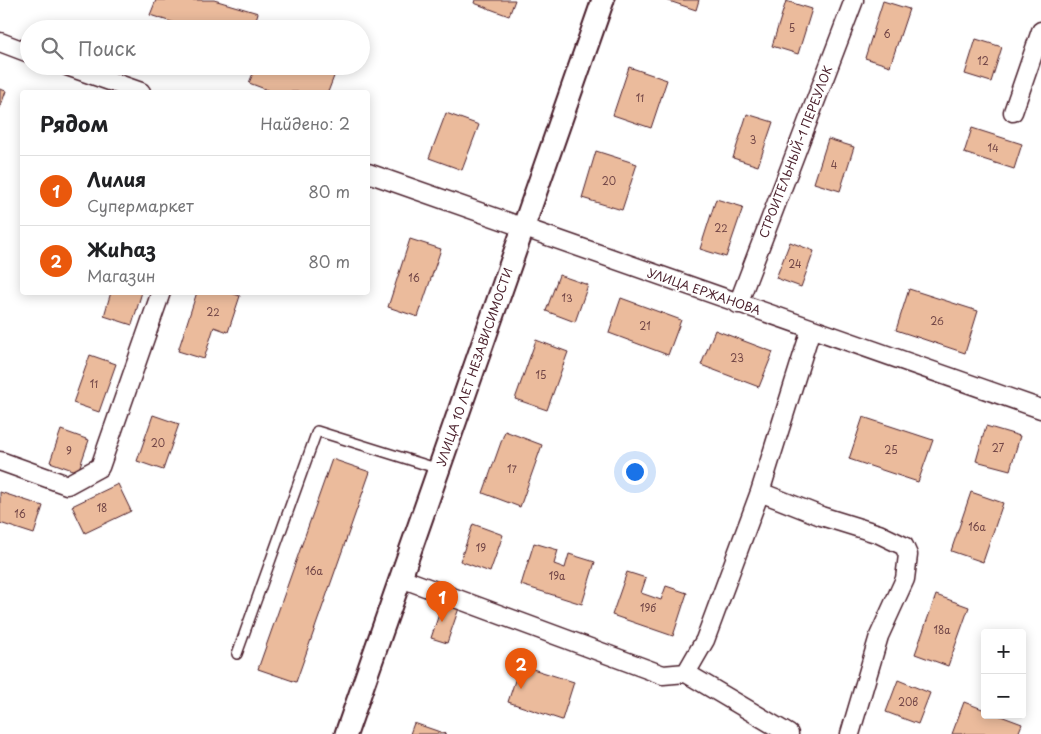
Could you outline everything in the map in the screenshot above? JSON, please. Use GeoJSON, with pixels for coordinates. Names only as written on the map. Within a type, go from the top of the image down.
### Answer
{"type":"FeatureCollection","features":[{"type":"Feature","properties":{"kind":"street","name":"УЛИЦА 10 ЛЕТ НЕЗАВИСИМОСТИ"},"geometry":{"type":"LineString","coordinates":[[346,734],[603,0]]}},
{"type":"Feature","properties":{"kind":"street","name":"СТРОИТЕЛЬНЫЙ-1 ПЕРЕУЛОК"},"geometry":{"type":"LineString","coordinates":[[738,304],[854,0]]}},
{"type":"Feature","properties":{"kind":"street"},"geometry":{"type":"LineString","coordinates":[[1013,112],[1041,30]]}},
{"type":"Feature","properties":{"kind":"street"},"geometry":{"type":"LineString","coordinates":[[0,42],[20,50]]}},
{"type":"Feature","properties":{"kind":"street"},"geometry":{"type":"LineString","coordinates":[[93,75],[135,90]]}},
{"type":"Feature","properties":{"kind":"street","name":"УЛИЦА ЕРЖАНОВА"},"geometry":{"type":"LineString","coordinates":[[370,174],[1041,409]]}},
{"type":"Feature","properties":{"kind":"street"},"geometry":{"type":"LineString","coordinates":[[0,461],[67,485],[100,467],[160,295]]}},
{"type":"Feature","properties":{"kind":"street"},"geometry":{"type":"LineString","coordinates":[[686,673],[705,640],[760,492],[811,329]]}},
{"type":"Feature","properties":{"kind":"street"},"geometry":{"type":"LineString","coordinates":[[760,492],[821,516],[879,534],[904,546],[908,555],[905,579],[879,636],[850,734]]}},
{"type":"Feature","properties":{"kind":"street"},"geometry":{"type":"LineString","coordinates":[[401,578],[663,675],[686,673],[789,734]]}},
{"type":"Feature","properties":{"kind":"lane"},"geometry":{"type":"LineString","coordinates":[[238,654],[317,431],[439,469]]}},
{"type":"Feature","properties":{"kind":"building"},"geometry":{"type":"Polygon","coordinates":[[[156,0],[214,0],[258,13],[256,20],[165,20],[150,15],[156,0]]]}},
{"type":"Feature","properties":{"kind":"building"},"geometry":{"type":"Polygon","coordinates":[[[475,0],[515,0],[509,16],[474,3],[475,0]]]}},
{"type":"Feature","properties":{"kind":"building"},"geometry":{"type":"Polygon","coordinates":[[[666,0],[699,0],[696,10],[666,0]]]}},
{"type":"Feature","properties":{"kind":"building"},"geometry":{"type":"Polygon","coordinates":[[[786,1],[812,9],[798,54],[772,46],[786,1]]]}},
{"type":"Feature","properties":{"kind":"building"},"geometry":{"type":"Polygon","coordinates":[[[883,1],[909,9],[890,66],[865,58],[883,1]]]}},
{"type":"Feature","properties":{"kind":"building"},"geometry":{"type":"Polygon","coordinates":[[[976,39],[1002,47],[991,82],[965,74],[976,39]]]}},
{"type":"Feature","properties":{"kind":"building"},"geometry":{"type":"Polygon","coordinates":[[[629,67],[667,80],[651,128],[613,115],[629,67]]]}},
{"type":"Feature","properties":{"kind":"building"},"geometry":{"type":"Polygon","coordinates":[[[252,75],[335,75],[329,90],[268,90],[249,83],[252,75]]]}},
{"type":"Feature","properties":{"kind":"building"},"geometry":{"type":"Polygon","coordinates":[[[0,89],[6,91],[0,108],[0,89]]]}},
{"type":"Feature","properties":{"kind":"building"},"geometry":{"type":"Polygon","coordinates":[[[446,113],[479,125],[462,170],[429,158],[446,113]]]}},
{"type":"Feature","properties":{"kind":"building"},"geometry":{"type":"Polygon","coordinates":[[[747,114],[773,122],[758,166],[733,158],[747,114]]]}},
{"type":"Feature","properties":{"kind":"building"},"geometry":{"type":"Polygon","coordinates":[[[972,128],[1022,144],[1014,169],[964,153],[972,128]]]}},
{"type":"Feature","properties":{"kind":"building"},"geometry":{"type":"Polygon","coordinates":[[[828,139],[854,147],[840,191],[814,183],[828,139]]]}},
{"type":"Feature","properties":{"kind":"building"},"geometry":{"type":"Polygon","coordinates":[[[596,151],[637,164],[622,210],[582,198],[596,151]]]}},
{"type":"Feature","properties":{"kind":"building"},"geometry":{"type":"Polygon","coordinates":[[[716,199],[743,207],[726,257],[700,249],[716,199]]]}},
{"type":"Feature","properties":{"kind":"building"},"geometry":{"type":"Polygon","coordinates":[[[410,239],[441,249],[418,317],[388,307],[410,239]]]}},
{"type":"Feature","properties":{"kind":"building"},"geometry":{"type":"Polygon","coordinates":[[[790,242],[814,251],[801,287],[776,278],[790,242]]]}},
{"type":"Feature","properties":{"kind":"building"},"geometry":{"type":"Polygon","coordinates":[[[559,275],[588,285],[575,322],[546,311],[559,275]]]}},
{"type":"Feature","properties":{"kind":"building"},"geometry":{"type":"Polygon","coordinates":[[[909,289],[978,311],[965,353],[896,330],[909,289]]]}},
{"type":"Feature","properties":{"kind":"building"},"geometry":{"type":"Polygon","coordinates":[[[110,295],[141,295],[132,325],[104,316],[110,295]]]}},
{"type":"Feature","properties":{"kind":"building"},"geometry":{"type":"Polygon","coordinates":[[[196,295],[240,296],[228,332],[214,327],[204,359],[178,351],[196,295]]]}},
{"type":"Feature","properties":{"kind":"building"},"geometry":{"type":"Polygon","coordinates":[[[621,298],[681,320],[668,355],[609,333],[621,298]]]}},
{"type":"Feature","properties":{"kind":"building"},"geometry":{"type":"Polygon","coordinates":[[[715,330],[773,352],[759,387],[701,365],[715,330]]]}},
{"type":"Feature","properties":{"kind":"building"},"geometry":{"type":"Polygon","coordinates":[[[536,340],[568,352],[547,410],[515,399],[536,340]]]}},
{"type":"Feature","properties":{"kind":"building"},"geometry":{"type":"Polygon","coordinates":[[[90,355],[116,364],[99,412],[73,403],[90,355]]]}},
{"type":"Feature","properties":{"kind":"building"},"geometry":{"type":"Polygon","coordinates":[[[153,415],[179,424],[163,470],[137,461],[153,415]]]}},
{"type":"Feature","properties":{"kind":"building"},"geometry":{"type":"Polygon","coordinates":[[[863,417],[933,440],[918,482],[849,459],[863,417]]]}},
{"type":"Feature","properties":{"kind":"building"},"geometry":{"type":"Polygon","coordinates":[[[986,426],[1020,436],[1010,470],[976,461],[986,426]]]}},
{"type":"Feature","properties":{"kind":"building"},"geometry":{"type":"Polygon","coordinates":[[[61,430],[89,440],[78,472],[50,462],[61,430]]]}},
{"type":"Feature","properties":{"kind":"building"},"geometry":{"type":"Polygon","coordinates":[[[505,431],[542,445],[520,507],[483,493],[505,431]]]}},
{"type":"Feature","properties":{"kind":"building"},"geometry":{"type":"Polygon","coordinates":[[[332,459],[370,472],[296,682],[258,669],[332,459]]]}},
{"type":"Feature","properties":{"kind":"building"},"geometry":{"type":"Polygon","coordinates":[[[118,484],[131,511],[85,533],[72,506],[118,484]]]}},
{"type":"Feature","properties":{"kind":"building"},"geometry":{"type":"Polygon","coordinates":[[[0,492],[43,506],[34,534],[0,523],[0,492]]]}},
{"type":"Feature","properties":{"kind":"building"},"geometry":{"type":"Polygon","coordinates":[[[971,492],[1003,503],[983,562],[951,551],[971,492]]]}},
{"type":"Feature","properties":{"kind":"building"},"geometry":{"type":"Polygon","coordinates":[[[473,524],[503,535],[490,572],[460,561],[473,524]]]}},
{"type":"Feature","properties":{"kind":"building"},"geometry":{"type":"Polygon","coordinates":[[[534,543],[558,550],[554,564],[565,568],[569,554],[595,562],[582,604],[521,585],[534,543]]]}},
{"type":"Feature","properties":{"kind":"building"},"geometry":{"type":"Polygon","coordinates":[[[627,572],[646,578],[641,593],[661,600],[666,586],[687,593],[673,636],[612,615],[627,572]]]}},
{"type":"Feature","properties":{"kind":"building"},"geometry":{"type":"Polygon","coordinates":[[[936,595],[969,607],[948,666],[915,654],[936,595]]]}},
{"type":"Feature","properties":{"kind":"building"},"geometry":{"type":"Polygon","coordinates":[[[443,602],[459,608],[447,643],[431,638],[443,602]]]}},
{"type":"Feature","properties":{"kind":"building"},"geometry":{"type":"Polygon","coordinates":[[[520,665],[574,682],[562,720],[508,702],[520,665]]]}},
{"type":"Feature","properties":{"kind":"building"},"geometry":{"type":"Polygon","coordinates":[[[898,680],[930,693],[918,724],[886,712],[898,680]]]}},
{"type":"Feature","properties":{"kind":"building"},"geometry":{"type":"Polygon","coordinates":[[[964,702],[981,708],[981,719],[1009,719],[1022,724],[1018,734],[952,734],[964,702]]]}},
{"type":"Feature","properties":{"kind":"building"},"geometry":{"type":"Polygon","coordinates":[[[414,723],[446,734],[410,734],[414,723]]]}},
{"type":"Feature","properties":{"kind":"place","name":"Лилия"},"geometry":{"type":"Point","coordinates":[442,622]}},
{"type":"Feature","properties":{"kind":"place","name":"ЖиҺаз"},"geometry":{"type":"Point","coordinates":[521,689]}}]}
